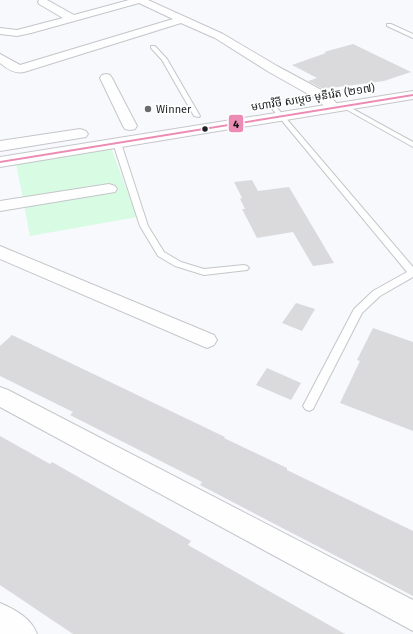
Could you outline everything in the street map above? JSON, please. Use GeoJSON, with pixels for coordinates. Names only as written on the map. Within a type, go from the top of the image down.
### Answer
{"type":"FeatureCollection","features":[{"type":"Feature","properties":{"kind":"main road","name":"មហាវិថី សម្តេច មុនីរ៉េត (២១៧)"},"geometry":{"type":"LineString","coordinates":[[256,106],[413,82]]}},
{"type":"Feature","properties":{"kind":"main road","name":"មហាវិថី សម្តេច មុនីរ៉េត (២១៧)"},"geometry":{"type":"LineString","coordinates":[[0,162],[116,136],[281,117],[413,95]]}},
{"type":"Feature","properties":{"kind":"main road"},"geometry":{"type":"LineString","coordinates":[[182,118],[212,113]]}},
{"type":"Feature","properties":{"kind":"main road","name":"មហាវិថី សម្តេច មុនីរ៉េត (២១៧)"},"geometry":{"type":"LineString","coordinates":[[116,136],[130,126],[145,124]]}},
{"type":"Feature","properties":{"kind":"main road"},"geometry":{"type":"LineString","coordinates":[[0,146],[92,132]]}},
{"type":"Feature","properties":{"kind":"street"},"geometry":{"type":"LineString","coordinates":[[0,31],[17,33],[144,1],[219,36],[339,107]]}},
{"type":"Feature","properties":{"kind":"street"},"geometry":{"type":"LineString","coordinates":[[43,2],[73,18]]}},
{"type":"Feature","properties":{"kind":"street"},"geometry":{"type":"LineString","coordinates":[[0,58],[13,67],[20,69],[183,19]]}},
{"type":"Feature","properties":{"kind":"street"},"geometry":{"type":"LineString","coordinates":[[106,78],[130,126]]}},
{"type":"Feature","properties":{"kind":"street"},"geometry":{"type":"LineString","coordinates":[[0,206],[109,189]]}},
{"type":"Feature","properties":{"kind":"street"},"geometry":{"type":"LineString","coordinates":[[0,252],[207,340]]}},
{"type":"Feature","properties":{"kind":"street"},"geometry":{"type":"LineString","coordinates":[[0,396],[413,616]]}},
{"type":"Feature","properties":{"kind":"street"},"geometry":{"type":"LineString","coordinates":[[0,618],[22,634]]}},
{"type":"Feature","properties":{"kind":"lane"},"geometry":{"type":"LineString","coordinates":[[389,25],[413,36]]}},
{"type":"Feature","properties":{"kind":"lane"},"geometry":{"type":"LineString","coordinates":[[153,46],[164,59],[197,116]]}},
{"type":"Feature","properties":{"kind":"lane"},"geometry":{"type":"LineString","coordinates":[[271,104],[413,273],[378,291],[368,299],[358,311],[309,406]]}},
{"type":"Feature","properties":{"kind":"lane"},"geometry":{"type":"LineString","coordinates":[[339,107],[413,145]]}},
{"type":"Feature","properties":{"kind":"lane"},"geometry":{"type":"LineString","coordinates":[[116,136],[144,226],[161,254],[178,264],[204,272],[244,268]]}},
{"type":"Feature","properties":{"kind":"green space"},"geometry":{"type":"Polygon","coordinates":[[[111,148],[137,217],[30,236],[16,163],[111,148]]]}},
{"type":"Feature","properties":{"kind":"building"},"geometry":{"type":"Polygon","coordinates":[[[353,44],[411,72],[384,81],[323,89],[308,81],[317,78],[292,65],[326,53],[324,52],[353,44]]]}},
{"type":"Feature","properties":{"kind":"building"},"geometry":{"type":"Polygon","coordinates":[[[252,180],[258,191],[289,187],[334,263],[313,266],[293,232],[257,238],[242,209],[245,209],[240,199],[242,198],[234,182],[252,180]]]}},
{"type":"Feature","properties":{"kind":"building"},"geometry":{"type":"Polygon","coordinates":[[[296,303],[315,309],[302,331],[282,323],[296,303]]]}},
{"type":"Feature","properties":{"kind":"building"},"geometry":{"type":"Polygon","coordinates":[[[373,328],[413,342],[413,431],[340,403],[360,361],[357,360],[373,328]]]}},
{"type":"Feature","properties":{"kind":"building"},"geometry":{"type":"Polygon","coordinates":[[[12,335],[225,437],[224,438],[287,468],[287,470],[413,531],[413,596],[200,485],[202,482],[70,415],[73,412],[0,376],[0,346],[12,335]]]}},
{"type":"Feature","properties":{"kind":"building"},"geometry":{"type":"Polygon","coordinates":[[[267,368],[301,383],[291,400],[256,385],[267,368]]]}},
{"type":"Feature","properties":{"kind":"building"},"geometry":{"type":"Polygon","coordinates":[[[0,436],[50,464],[52,462],[191,541],[188,545],[345,634],[73,634],[0,585],[0,436]]]}},
{"type":"Feature","properties":{"kind":"transit line","name":"4"},"geometry":{"type":"LineString","coordinates":[[0,162],[413,95]]}},
{"type":"Feature","properties":{"kind":"place","name":"Winner"},"geometry":{"type":"Point","coordinates":[148,109]}}]}
